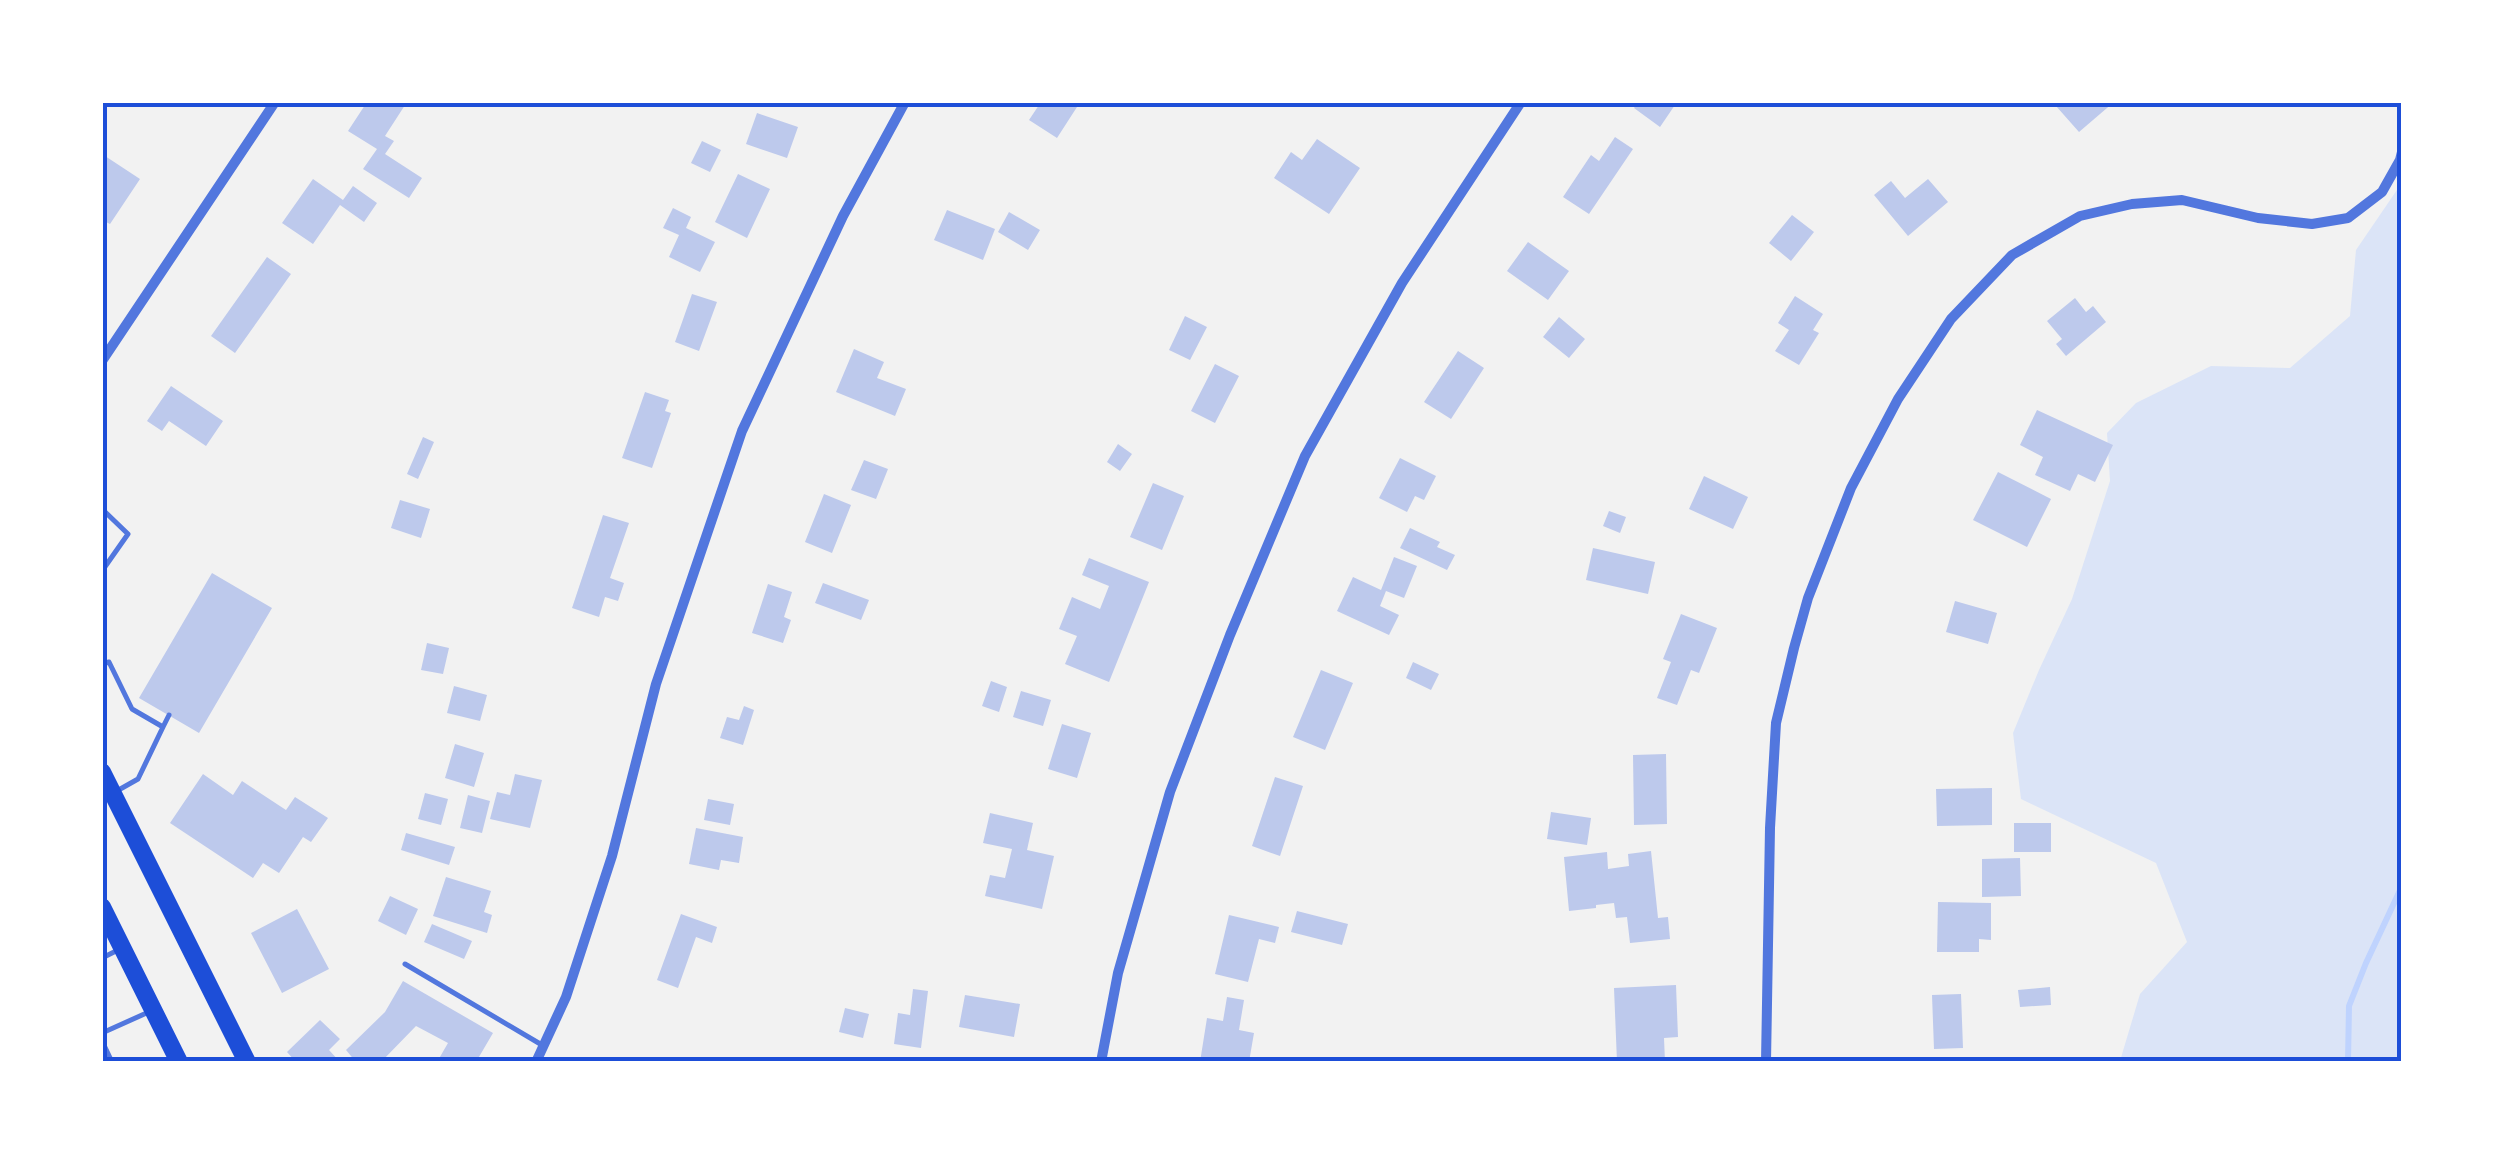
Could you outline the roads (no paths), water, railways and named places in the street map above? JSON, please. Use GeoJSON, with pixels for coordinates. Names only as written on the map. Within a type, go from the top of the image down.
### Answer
{"type":"FeatureCollection","features":[{"type":"Feature","properties":{"kind":"main road"},"geometry":{"type":"LineString","coordinates":[[102,772],[247,1062]]}},
{"type":"Feature","properties":{"kind":"main road"},"geometry":{"type":"LineString","coordinates":[[102,907],[179,1062]]}},
{"type":"Feature","properties":{"kind":"street"},"geometry":{"type":"LineString","coordinates":[[102,361],[274,102]]}},
{"type":"Feature","properties":{"kind":"street"},"geometry":{"type":"LineString","coordinates":[[536,1062],[566,997],[612,856],[656,684],[742,431],[844,216],[904,102]]}},
{"type":"Feature","properties":{"kind":"street"},"geometry":{"type":"LineString","coordinates":[[1101,1062],[1118,973],[1170,792],[1305,456],[1402,282],[1521,102]]}},
{"type":"Feature","properties":{"kind":"street"},"geometry":{"type":"LineString","coordinates":[[1766,1062],[1776,723],[1808,598],[1851,488],[1898,399],[1951,319],[2012,255],[2080,216],[2132,204],[2182,200],[2258,218],[2312,224],[2348,218],[2382,192],[2402,152]]}},
{"type":"Feature","properties":{"kind":"lane"},"geometry":{"type":"LineString","coordinates":[[102,509],[128,534],[102,571]]}},
{"type":"Feature","properties":{"kind":"lane"},"geometry":{"type":"LineString","coordinates":[[102,664],[109,662],[132,709],[163,727]]}},
{"type":"Feature","properties":{"kind":"lane"},"geometry":{"type":"LineString","coordinates":[[113,793],[138,779],[169,715]]}},
{"type":"Feature","properties":{"kind":"lane"},"geometry":{"type":"LineString","coordinates":[[102,958],[123,948]]}},
{"type":"Feature","properties":{"kind":"lane"},"geometry":{"type":"LineString","coordinates":[[405,964],[544,1046]]}},
{"type":"Feature","properties":{"kind":"lane"},"geometry":{"type":"LineString","coordinates":[[102,1033],[153,1010]]}},
{"type":"Feature","properties":{"kind":"lane"},"geometry":{"type":"LineString","coordinates":[[102,1041],[112,1062]]}},
{"type":"Feature","properties":{"kind":"waterway"},"geometry":{"type":"LineString","coordinates":[[2348,1062],[2349,1006],[2402,886]]}}]}
